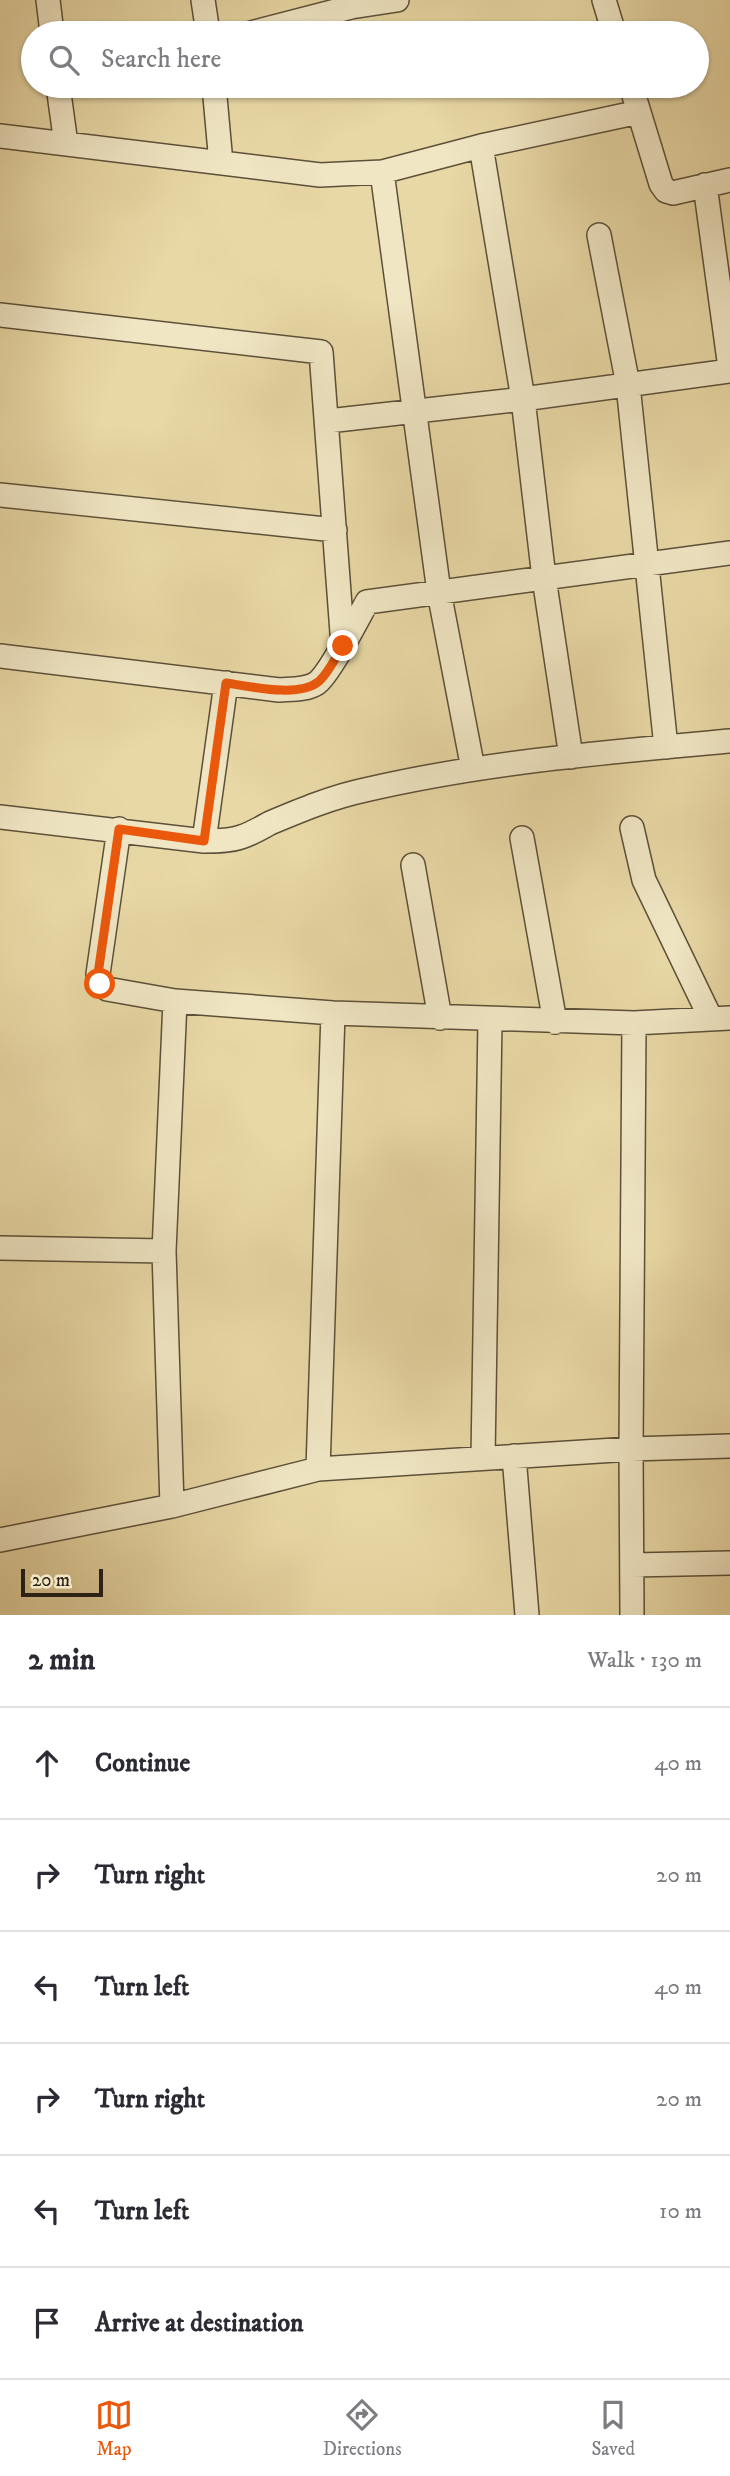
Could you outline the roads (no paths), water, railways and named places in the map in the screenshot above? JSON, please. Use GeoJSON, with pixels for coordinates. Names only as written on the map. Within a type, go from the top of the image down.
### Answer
{"type":"FeatureCollection","features":[{"type":"Feature","properties":{"kind":"street"},"geometry":{"type":"LineString","coordinates":[[48,0],[51,21]]}},
{"type":"Feature","properties":{"kind":"street"},"geometry":{"type":"LineString","coordinates":[[203,0],[206,21]]}},
{"type":"Feature","properties":{"kind":"street"},"geometry":{"type":"LineString","coordinates":[[297,21],[351,7],[397,0]]}},
{"type":"Feature","properties":{"kind":"street"},"geometry":{"type":"LineString","coordinates":[[604,0],[610,21]]}},
{"type":"Feature","properties":{"kind":"street"},"geometry":{"type":"LineString","coordinates":[[59,98],[65,144]]}},
{"type":"Feature","properties":{"kind":"street"},"geometry":{"type":"LineString","coordinates":[[215,98],[221,163]]}},
{"type":"Feature","properties":{"kind":"street"},"geometry":{"type":"LineString","coordinates":[[635,98],[661,184],[666,191],[673,193],[730,180]]}},
{"type":"Feature","properties":{"kind":"street"},"geometry":{"type":"LineString","coordinates":[[0,136],[320,175],[382,172],[481,146],[639,112]]}},
{"type":"Feature","properties":{"kind":"street"},"geometry":{"type":"LineString","coordinates":[[481,146],[523,399],[544,578],[571,757]]}},
{"type":"Feature","properties":{"kind":"street"},"geometry":{"type":"LineString","coordinates":[[382,172],[439,592],[473,769]]}},
{"type":"Feature","properties":{"kind":"street"},"geometry":{"type":"LineString","coordinates":[[328,421],[523,399],[730,370],[705,186]]}},
{"type":"Feature","properties":{"kind":"street"},"geometry":{"type":"LineString","coordinates":[[599,235],[628,385],[666,747]]}},
{"type":"Feature","properties":{"kind":"street"},"geometry":{"type":"LineString","coordinates":[[0,315],[321,352],[343,646]]}},
{"type":"Feature","properties":{"kind":"street"},"geometry":{"type":"LineString","coordinates":[[0,495],[335,530]]}},
{"type":"Feature","properties":{"kind":"street"},"geometry":{"type":"LineString","coordinates":[[0,656],[279,690],[302,688],[318,682],[343,646],[367,602],[730,553]]}},
{"type":"Feature","properties":{"kind":"street"},"geometry":{"type":"LineString","coordinates":[[204,841],[226,683]]}},
{"type":"Feature","properties":{"kind":"street"},"geometry":{"type":"LineString","coordinates":[[0,817],[204,841],[242,837],[303,809],[342,795],[473,769],[730,741]]}},
{"type":"Feature","properties":{"kind":"street"},"geometry":{"type":"LineString","coordinates":[[119,829],[98,974],[100,984],[107,989],[175,1001],[333,1013],[634,1023],[721,1019],[645,880],[632,828]]}},
{"type":"Feature","properties":{"kind":"street"},"geometry":{"type":"LineString","coordinates":[[522,838],[555,1021]]}},
{"type":"Feature","properties":{"kind":"street"},"geometry":{"type":"LineString","coordinates":[[413,865],[440,1017]]}},
{"type":"Feature","properties":{"kind":"street"},"geometry":{"type":"LineString","coordinates":[[172,1506],[164,1251],[175,1001]]}},
{"type":"Feature","properties":{"kind":"street"},"geometry":{"type":"LineString","coordinates":[[318,1469],[333,1013]]}},
{"type":"Feature","properties":{"kind":"street"},"geometry":{"type":"LineString","coordinates":[[483,1458],[490,1020]]}},
{"type":"Feature","properties":{"kind":"street"},"geometry":{"type":"LineString","coordinates":[[632,1615],[634,1023]]}},
{"type":"Feature","properties":{"kind":"street"},"geometry":{"type":"LineString","coordinates":[[0,1248],[164,1251]]}},
{"type":"Feature","properties":{"kind":"street"},"geometry":{"type":"LineString","coordinates":[[0,1540],[172,1506],[318,1469],[631,1449],[730,1446]]}},
{"type":"Feature","properties":{"kind":"street"},"geometry":{"type":"LineString","coordinates":[[514,1456],[527,1615]]}},
{"type":"Feature","properties":{"kind":"street"},"geometry":{"type":"LineString","coordinates":[[633,1565],[730,1563]]}}]}
